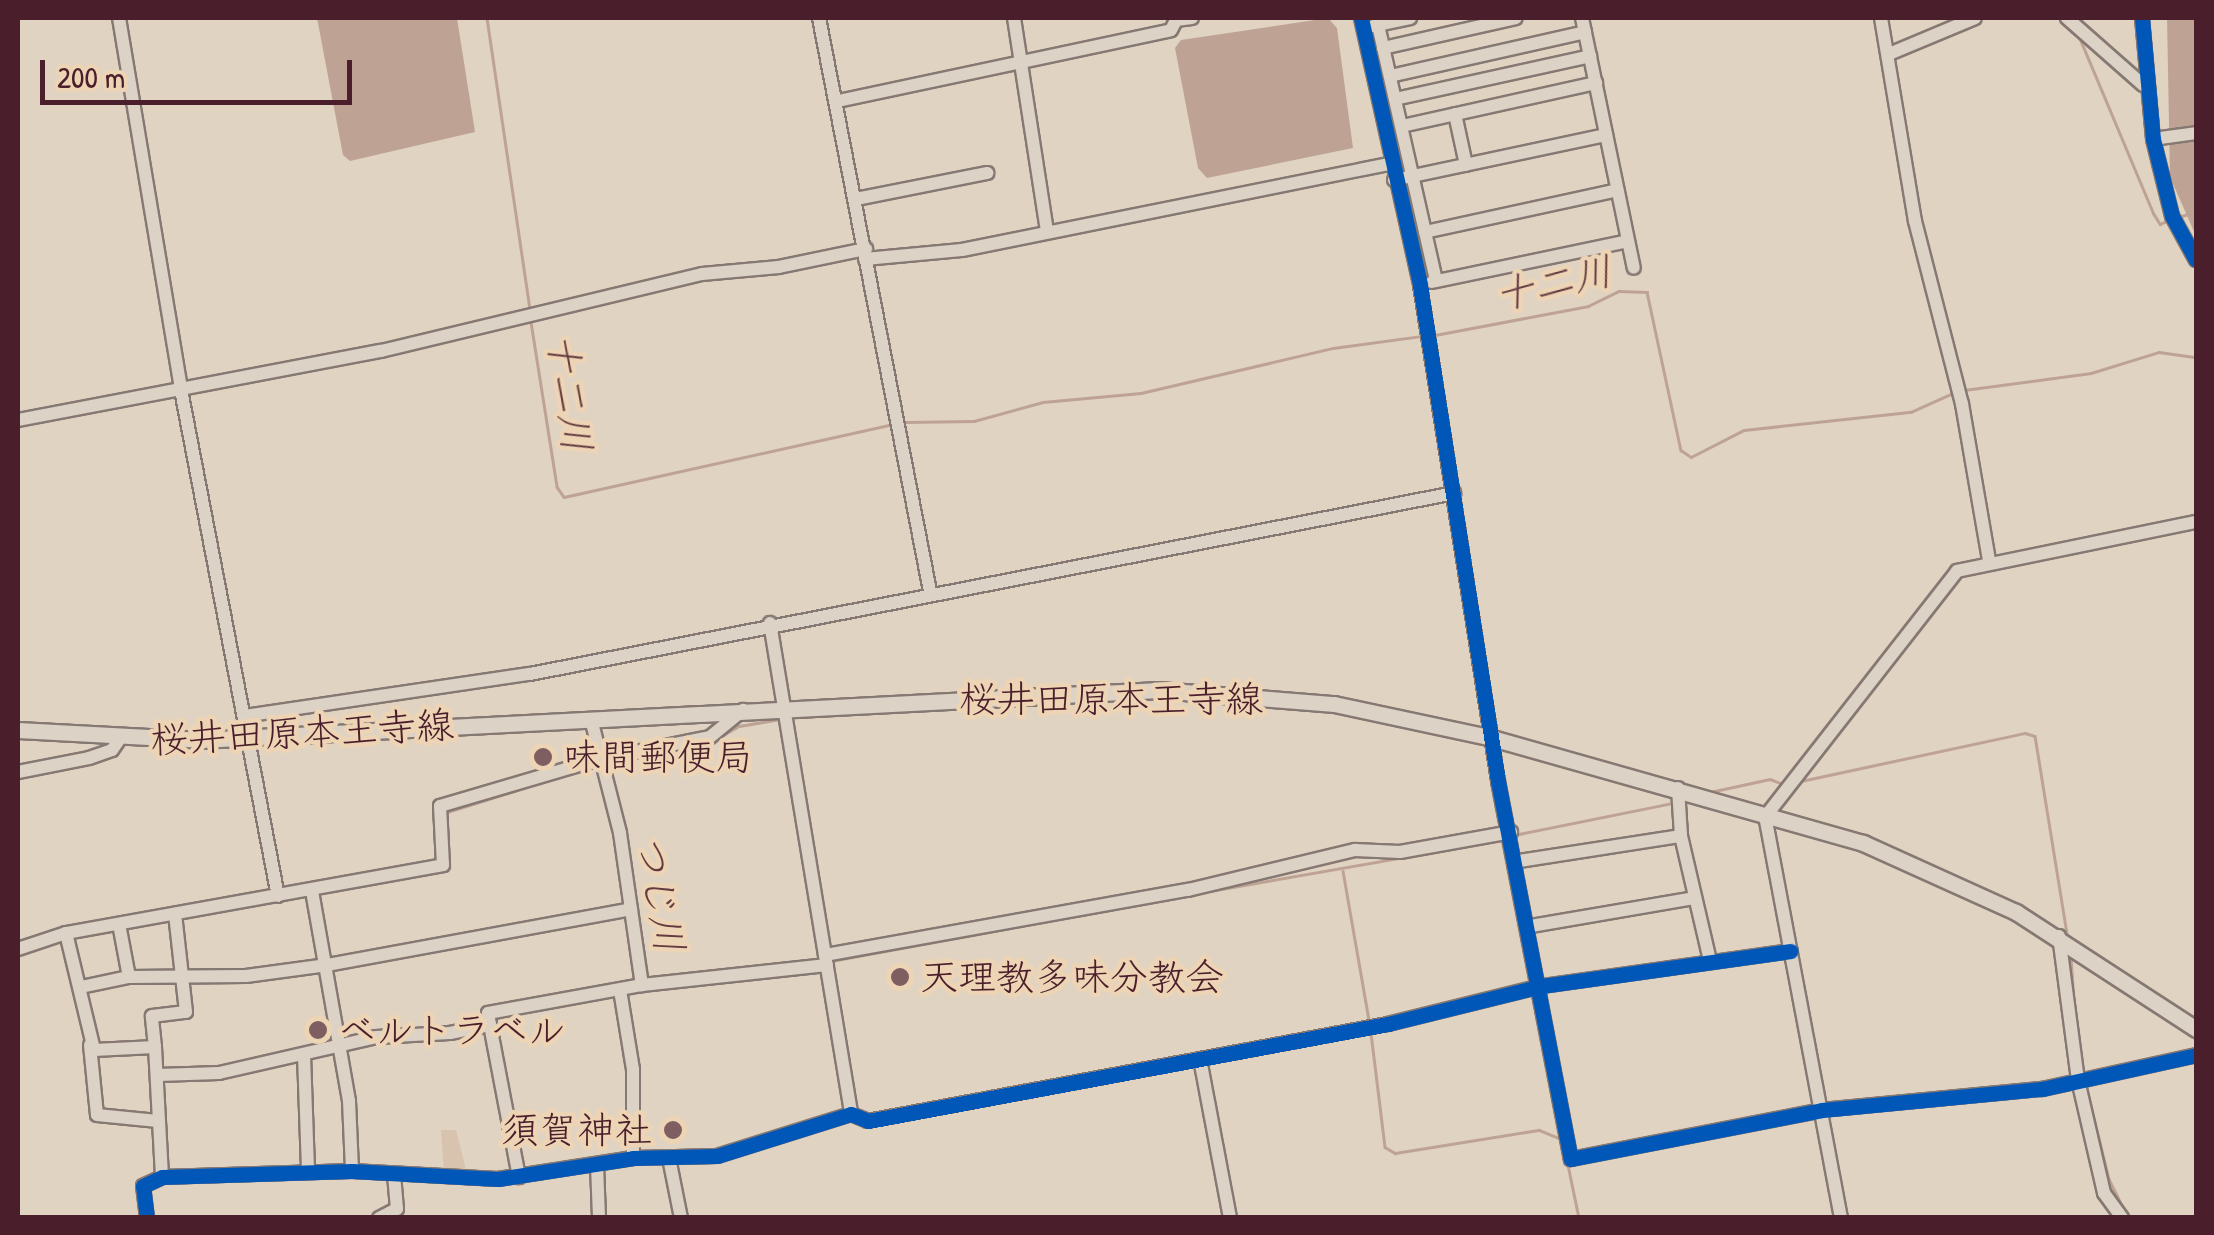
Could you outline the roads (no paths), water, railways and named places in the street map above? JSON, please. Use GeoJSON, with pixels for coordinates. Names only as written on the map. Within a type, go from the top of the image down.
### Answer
{"type":"FeatureCollection","features":[{"type":"Feature","properties":{"kind":"main road","name":"桜井田原本王寺線"},"geometry":{"type":"LineString","coordinates":[[18,730],[119,740],[248,736],[1192,691],[1334,704],[1492,738],[1678,798],[1769,812],[1916,865],[2059,936],[2196,1030]]}},
{"type":"Feature","properties":{"kind":"street"},"geometry":{"type":"LineString","coordinates":[[118,18],[181,390],[278,896]]}},
{"type":"Feature","properties":{"kind":"street"},"geometry":{"type":"LineString","coordinates":[[818,18],[831,99],[838,100],[1171,30],[1176,19],[1192,18]]}},
{"type":"Feature","properties":{"kind":"street"},"geometry":{"type":"LineString","coordinates":[[1014,18],[1048,230]]}},
{"type":"Feature","properties":{"kind":"street"},"geometry":{"type":"LineString","coordinates":[[1368,23],[1410,18]]}},
{"type":"Feature","properties":{"kind":"street"},"geometry":{"type":"LineString","coordinates":[[1384,48],[1516,18]]}},
{"type":"Feature","properties":{"kind":"street"},"geometry":{"type":"LineString","coordinates":[[1582,18],[1634,268]]}},
{"type":"Feature","properties":{"kind":"street"},"geometry":{"type":"LineString","coordinates":[[1881,18],[1915,222],[1962,404],[1989,561]]}},
{"type":"Feature","properties":{"kind":"street"},"geometry":{"type":"LineString","coordinates":[[1889,54],[1974,18]]}},
{"type":"Feature","properties":{"kind":"street"},"geometry":{"type":"LineString","coordinates":[[2067,18],[2144,85]]}},
{"type":"Feature","properties":{"kind":"street"},"geometry":{"type":"LineString","coordinates":[[2142,18],[2144,85],[2172,216],[2196,260]]}},
{"type":"Feature","properties":{"kind":"street"},"geometry":{"type":"LineString","coordinates":[[1368,23],[1384,48],[1436,280]]}},
{"type":"Feature","properties":{"kind":"street"},"geometry":{"type":"LineString","coordinates":[[1368,23],[1389,164],[1420,285],[1492,738],[1531,926],[1571,1158],[1822,1110],[2078,1080],[2196,1055]]}},
{"type":"Feature","properties":{"kind":"street"},"geometry":{"type":"LineString","coordinates":[[1390,76],[1585,32]]}},
{"type":"Feature","properties":{"kind":"street"},"geometry":{"type":"LineString","coordinates":[[1396,99],[1590,56]]}},
{"type":"Feature","properties":{"kind":"street"},"geometry":{"type":"LineString","coordinates":[[1402,126],[1596,82]]}},
{"type":"Feature","properties":{"kind":"street"},"geometry":{"type":"LineString","coordinates":[[838,100],[930,591]]}},
{"type":"Feature","properties":{"kind":"street"},"geometry":{"type":"LineString","coordinates":[[1455,114],[1466,165]]}},
{"type":"Feature","properties":{"kind":"street"},"geometry":{"type":"LineString","coordinates":[[2156,139],[2196,133]]}},
{"type":"Feature","properties":{"kind":"street"},"geometry":{"type":"LineString","coordinates":[[1394,180],[1606,135]]}},
{"type":"Feature","properties":{"kind":"street"},"geometry":{"type":"LineString","coordinates":[[18,420],[399,347],[702,274],[865,254],[962,250],[1389,164]]}},
{"type":"Feature","properties":{"kind":"street"},"geometry":{"type":"LineString","coordinates":[[856,199],[987,173]]}},
{"type":"Feature","properties":{"kind":"street"},"geometry":{"type":"LineString","coordinates":[[1425,232],[1617,190]]}},
{"type":"Feature","properties":{"kind":"street"},"geometry":{"type":"LineString","coordinates":[[1420,285],[1628,240]]}},
{"type":"Feature","properties":{"kind":"street"},"geometry":{"type":"LineString","coordinates":[[244,716],[530,674],[930,591],[1454,493]]}},
{"type":"Feature","properties":{"kind":"street"},"geometry":{"type":"LineString","coordinates":[[1841,1218],[1768,838],[1769,812],[1958,571],[1989,561],[2196,522]]}},
{"type":"Feature","properties":{"kind":"street"},"geometry":{"type":"LineString","coordinates":[[770,624],[851,1114]]}},
{"type":"Feature","properties":{"kind":"street"},"geometry":{"type":"LineString","coordinates":[[18,949],[66,933],[444,865],[440,806],[601,759],[710,737],[743,710]]}},
{"type":"Feature","properties":{"kind":"street"},"geometry":{"type":"LineString","coordinates":[[591,719],[631,909],[642,985]]}},
{"type":"Feature","properties":{"kind":"street"},"geometry":{"type":"LineString","coordinates":[[18,772],[89,758],[112,750],[119,740]]}},
{"type":"Feature","properties":{"kind":"street"},"geometry":{"type":"LineString","coordinates":[[1678,798],[1681,836],[1710,961]]}},
{"type":"Feature","properties":{"kind":"street"},"geometry":{"type":"LineString","coordinates":[[519,1177],[488,1013],[642,985],[826,960],[1188,890],[1355,850],[1400,852],[1511,832]]}},
{"type":"Feature","properties":{"kind":"street"},"geometry":{"type":"LineString","coordinates":[[1518,860],[1681,836]]}},
{"type":"Feature","properties":{"kind":"street"},"geometry":{"type":"LineString","coordinates":[[312,891],[338,1044],[352,1171]]}},
{"type":"Feature","properties":{"kind":"street"},"geometry":{"type":"LineString","coordinates":[[1531,926],[1694,898]]}},
{"type":"Feature","properties":{"kind":"street"},"geometry":{"type":"LineString","coordinates":[[80,987],[128,977],[184,977],[326,965],[631,909]]}},
{"type":"Feature","properties":{"kind":"street"},"geometry":{"type":"LineString","coordinates":[[162,1177],[152,1016],[186,1012],[175,914]]}},
{"type":"Feature","properties":{"kind":"street"},"geometry":{"type":"LineString","coordinates":[[119,924],[128,977]]}},
{"type":"Feature","properties":{"kind":"street"},"geometry":{"type":"LineString","coordinates":[[66,933],[90,1042],[97,1115],[158,1121]]}},
{"type":"Feature","properties":{"kind":"street"},"geometry":{"type":"LineString","coordinates":[[2059,936],[2078,1080],[2104,1193],[2122,1218]]}},
{"type":"Feature","properties":{"kind":"street"},"geometry":{"type":"LineString","coordinates":[[147,1218],[143,1186],[162,1177],[352,1171],[394,1177],[519,1177],[633,1158],[717,1156],[851,1114],[868,1120],[1388,1024],[1542,986],[1791,950]]}},
{"type":"Feature","properties":{"kind":"street"},"geometry":{"type":"LineString","coordinates":[[620,990],[633,1069],[633,1158]]}},
{"type":"Feature","properties":{"kind":"street"},"geometry":{"type":"LineString","coordinates":[[158,1075],[219,1073],[338,1044],[490,1025]]}},
{"type":"Feature","properties":{"kind":"street"},"geometry":{"type":"LineString","coordinates":[[90,1042],[94,1050],[155,1047]]}},
{"type":"Feature","properties":{"kind":"street"},"geometry":{"type":"LineString","coordinates":[[304,1055],[308,1172]]}},
{"type":"Feature","properties":{"kind":"street"},"geometry":{"type":"LineString","coordinates":[[1200,1059],[1230,1218]]}},
{"type":"Feature","properties":{"kind":"street"},"geometry":{"type":"LineString","coordinates":[[669,1158],[681,1218]]}},
{"type":"Feature","properties":{"kind":"street"},"geometry":{"type":"LineString","coordinates":[[597,1165],[599,1218]]}},
{"type":"Feature","properties":{"kind":"street"},"geometry":{"type":"LineString","coordinates":[[380,1218],[397,1210],[394,1177]]}},
{"type":"Feature","properties":{"kind":"waterway","name":"十二川"},"geometry":{"type":"LineString","coordinates":[[487,18],[530,309]]}},
{"type":"Feature","properties":{"kind":"waterway"},"geometry":{"type":"LineString","coordinates":[[2079,36],[2154,214],[2160,224],[2167,221]]}},
{"type":"Feature","properties":{"kind":"waterway"},"geometry":{"type":"LineString","coordinates":[[2179,217],[2196,211]]}},
{"type":"Feature","properties":{"kind":"waterway","name":"十二川"},"geometry":{"type":"LineString","coordinates":[[1435,335],[1588,306],[1619,291],[1647,292],[1681,450],[1691,457],[1744,430],[1911,412],[1951,394]]}},
{"type":"Feature","properties":{"kind":"waterway","name":"十二川"},"geometry":{"type":"LineString","coordinates":[[531,322],[557,487],[564,497],[893,424]]}},
{"type":"Feature","properties":{"kind":"waterway","name":"十二川"},"geometry":{"type":"LineString","coordinates":[[905,422],[974,421],[1043,402],[1141,393],[1333,348],[1422,336]]}},
{"type":"Feature","properties":{"kind":"waterway","name":"十二川"},"geometry":{"type":"LineString","coordinates":[[1964,390],[2091,373],[2159,352],[2196,357]]}},
{"type":"Feature","properties":{"kind":"waterway"},"geometry":{"type":"LineString","coordinates":[[718,738],[739,726],[781,719]]}},
{"type":"Feature","properties":{"kind":"waterway"},"geometry":{"type":"LineString","coordinates":[[1801,781],[2025,733],[2035,736],[2068,939]]}},
{"type":"Feature","properties":{"kind":"waterway"},"geometry":{"type":"LineString","coordinates":[[612,763],[711,742]]}},
{"type":"Feature","properties":{"kind":"waterway","name":"つじ川"},"geometry":{"type":"LineString","coordinates":[[583,770],[599,766]]}},
{"type":"Feature","properties":{"kind":"waterway"},"geometry":{"type":"LineString","coordinates":[[1710,792],[1770,779],[1783,784]]}},
{"type":"Feature","properties":{"kind":"waterway","name":"つじ川"},"geometry":{"type":"LineString","coordinates":[[444,813],[518,790]]}},
{"type":"Feature","properties":{"kind":"waterway"},"geometry":{"type":"LineString","coordinates":[[1514,835],[1673,803]]}},
{"type":"Feature","properties":{"kind":"waterway","name":"つじ川"},"geometry":{"type":"LineString","coordinates":[[1210,891],[1468,846]]}},
{"type":"Feature","properties":{"kind":"waterway","name":"つじ川"},"geometry":{"type":"LineString","coordinates":[[422,875],[443,871]]}},
{"type":"Feature","properties":{"kind":"waterway"},"geometry":{"type":"LineString","coordinates":[[1343,871],[1369,1020]]}},
{"type":"Feature","properties":{"kind":"waterway","name":"つじ川"},"geometry":{"type":"LineString","coordinates":[[130,915],[186,905]]}},
{"type":"Feature","properties":{"kind":"waterway","name":"つじ川"},"geometry":{"type":"LineString","coordinates":[[831,961],[1010,928]]}},
{"type":"Feature","properties":{"kind":"waterway","name":"つじ川"},"geometry":{"type":"LineString","coordinates":[[641,932],[648,977],[655,978]]}},
{"type":"Feature","properties":{"kind":"waterway"},"geometry":{"type":"LineString","coordinates":[[2071,956],[2074,1003]]}},
{"type":"Feature","properties":{"kind":"waterway"},"geometry":{"type":"LineString","coordinates":[[1371,1033],[1385,1147],[1395,1153],[1539,1130],[1561,1139]]}},
{"type":"Feature","properties":{"kind":"waterway"},"geometry":{"type":"LineString","coordinates":[[2086,1085],[2109,1179],[2128,1218]]}},
{"type":"Feature","properties":{"kind":"waterway"},"geometry":{"type":"LineString","coordinates":[[1568,1165],[1579,1218]]}},
{"type":"Feature","properties":{"kind":"waterway"},"geometry":{"type":"LineString","coordinates":[[2190,1218],[2196,1216]]}},
{"type":"Feature","properties":{"kind":"place","name":"味間郵便局"},"geometry":{"type":"Point","coordinates":[543,757]}},
{"type":"Feature","properties":{"kind":"place","name":"天理教多味分教会"},"geometry":{"type":"Point","coordinates":[900,977]}},
{"type":"Feature","properties":{"kind":"place","name":"ベルトラベル"},"geometry":{"type":"Point","coordinates":[318,1030]}},
{"type":"Feature","properties":{"kind":"place","name":"須賀神社"},"geometry":{"type":"Point","coordinates":[673,1130]}}]}
